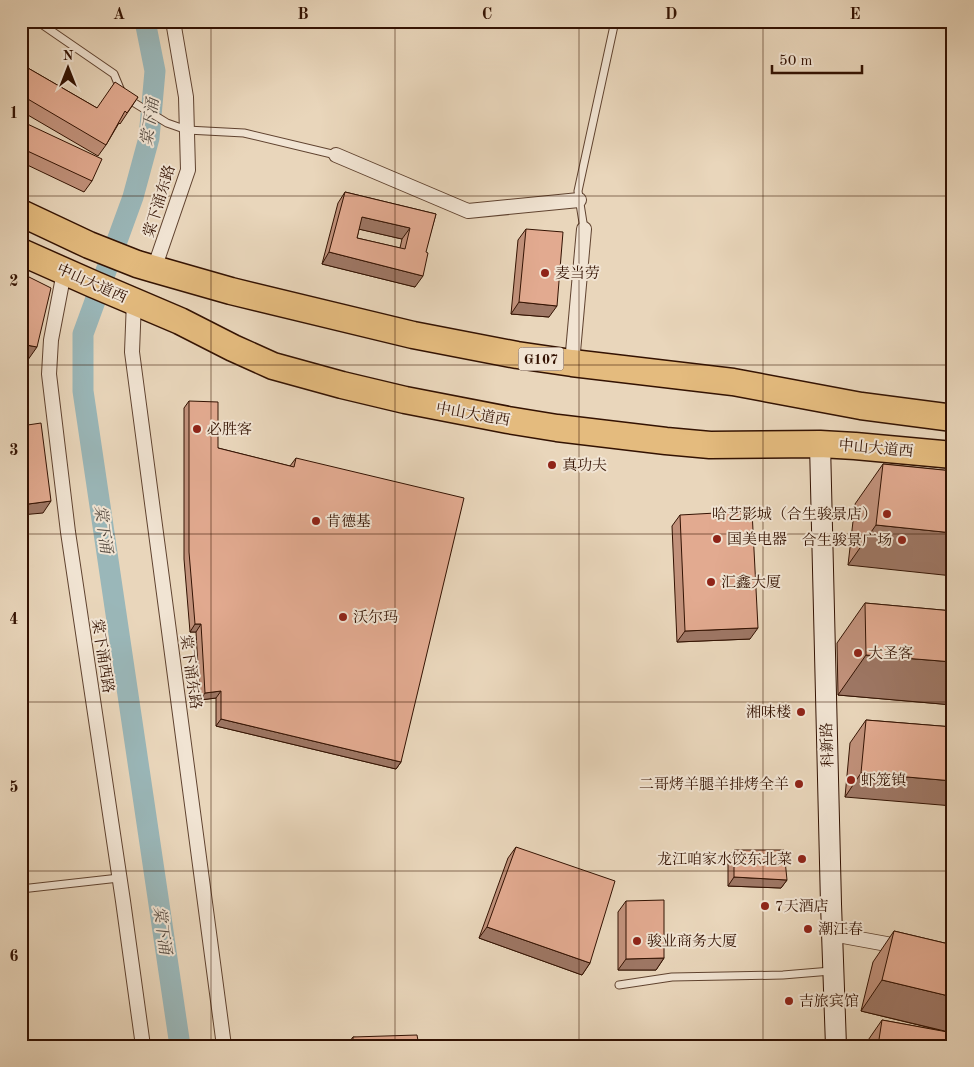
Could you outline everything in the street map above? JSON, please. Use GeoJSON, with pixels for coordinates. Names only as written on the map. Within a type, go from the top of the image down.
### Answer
{"type":"FeatureCollection","features":[{"type":"Feature","properties":{"kind":"highway","name":"G107"},"geometry":{"type":"LineString","coordinates":[[21,213],[89,245],[146,267],[231,291],[413,335],[518,356],[733,382],[861,406],[953,418]]}},
{"type":"Feature","properties":{"kind":"highway","name":"中山大道西"},"geometry":{"type":"LineString","coordinates":[[21,252],[180,321],[240,352],[273,366],[372,393],[462,412],[557,428],[710,445],[820,444],[953,455]]}},
{"type":"Feature","properties":{"kind":"street","name":"棠下涌东路"},"geometry":{"type":"LineString","coordinates":[[146,267],[188,170],[186,98],[173,21]]}},
{"type":"Feature","properties":{"kind":"street"},"geometry":{"type":"LineString","coordinates":[[336,155],[468,211],[579,200]]}},
{"type":"Feature","properties":{"kind":"street"},"geometry":{"type":"LineString","coordinates":[[572,363],[584,229]]}},
{"type":"Feature","properties":{"kind":"street","name":"棠下涌西路"},"geometry":{"type":"LineString","coordinates":[[70,274],[51,340],[49,374],[68,532],[143,1046]]}},
{"type":"Feature","properties":{"kind":"street","name":"棠下涌东路"},"geometry":{"type":"LineString","coordinates":[[128,299],[132,352],[224,1046]]}},
{"type":"Feature","properties":{"kind":"street","name":"科新路"},"geometry":{"type":"LineString","coordinates":[[820,444],[836,1046]]}},
{"type":"Feature","properties":{"kind":"street"},"geometry":{"type":"LineString","coordinates":[[832,934],[916,949]]}},
{"type":"Feature","properties":{"kind":"lane"},"geometry":{"type":"LineString","coordinates":[[36,21],[114,74],[122,94],[167,123],[187,130],[244,133],[336,155]]}},
{"type":"Feature","properties":{"kind":"lane"},"geometry":{"type":"LineString","coordinates":[[584,229],[578,191],[615,21]]}},
{"type":"Feature","properties":{"kind":"lane"},"geometry":{"type":"LineString","coordinates":[[21,889],[119,878]]}},
{"type":"Feature","properties":{"kind":"lane"},"geometry":{"type":"LineString","coordinates":[[619,985],[672,977],[783,975],[834,971]]}},
{"type":"Feature","properties":{"kind":"building"},"geometry":{"type":"Polygon","coordinates":[[[21,64],[97,108],[115,82],[138,97],[127,113],[125,111],[106,145],[21,95],[21,64]]]}},
{"type":"Feature","properties":{"kind":"building"},"geometry":{"type":"Polygon","coordinates":[[[21,121],[102,159],[92,181],[21,148],[21,121]]]}},
{"type":"Feature","properties":{"kind":"building"},"geometry":{"type":"Polygon","coordinates":[[[345,192],[436,214],[426,252],[428,253],[423,276],[329,252],[345,192]],[[362,217],[357,238],[405,249],[410,228],[362,217]]]}},
{"type":"Feature","properties":{"kind":"building"},"geometry":{"type":"Polygon","coordinates":[[[526,229],[563,232],[557,306],[519,302],[526,229]]]}},
{"type":"Feature","properties":{"kind":"building"},"geometry":{"type":"Polygon","coordinates":[[[21,273],[51,288],[37,347],[21,344],[21,273]]]}},
{"type":"Feature","properties":{"kind":"building","name":"沃尔玛"},"geometry":{"type":"Polygon","coordinates":[[[189,401],[218,402],[218,448],[294,467],[296,458],[464,498],[401,762],[221,719],[221,691],[205,693],[201,624],[195,624],[189,552],[189,401]]]}},
{"type":"Feature","properties":{"kind":"building"},"geometry":{"type":"Polygon","coordinates":[[[41,423],[51,501],[21,505],[21,426],[41,423]]]}},
{"type":"Feature","properties":{"kind":"building"},"geometry":{"type":"Polygon","coordinates":[[[883,464],[953,471],[953,533],[876,525],[883,464]]]}},
{"type":"Feature","properties":{"kind":"building","name":"汇鑫大厦"},"geometry":{"type":"Polygon","coordinates":[[[752,511],[758,628],[685,631],[680,515],[752,511]]]}},
{"type":"Feature","properties":{"kind":"building"},"geometry":{"type":"Polygon","coordinates":[[[865,603],[953,611],[953,662],[866,655],[865,603]]]}},
{"type":"Feature","properties":{"kind":"building"},"geometry":{"type":"Polygon","coordinates":[[[866,720],[953,727],[953,781],[861,773],[866,720]]]}},
{"type":"Feature","properties":{"kind":"building"},"geometry":{"type":"Polygon","coordinates":[[[516,847],[615,881],[590,963],[487,927],[516,847]]]}},
{"type":"Feature","properties":{"kind":"building"},"geometry":{"type":"Polygon","coordinates":[[[734,850],[784,850],[787,880],[734,877],[734,850]]]}},
{"type":"Feature","properties":{"kind":"building","name":"骏业商务大厦"},"geometry":{"type":"Polygon","coordinates":[[[664,900],[664,958],[626,959],[626,901],[664,900]]]}},
{"type":"Feature","properties":{"kind":"building"},"geometry":{"type":"Polygon","coordinates":[[[894,931],[953,945],[953,997],[882,980],[894,931]]]}},
{"type":"Feature","properties":{"kind":"building"},"geometry":{"type":"Polygon","coordinates":[[[882,1020],[953,1033],[953,1046],[878,1046],[882,1020]]]}},
{"type":"Feature","properties":{"kind":"building"},"geometry":{"type":"Polygon","coordinates":[[[417,1035],[419,1046],[353,1046],[353,1037],[417,1035]]]}},
{"type":"Feature","properties":{"kind":"waterway","name":"棠下涌"},"geometry":{"type":"LineString","coordinates":[[145,21],[155,71],[149,138],[133,197],[83,334],[83,391],[180,1046]]}},
{"type":"Feature","properties":{"kind":"place","name":"麦当劳"},"geometry":{"type":"Point","coordinates":[545,273]}},
{"type":"Feature","properties":{"kind":"place","name":"必胜客"},"geometry":{"type":"Point","coordinates":[197,429]}},
{"type":"Feature","properties":{"kind":"place","name":"真功夫"},"geometry":{"type":"Point","coordinates":[552,465]}},
{"type":"Feature","properties":{"kind":"place","name":"哈艺影城（合生骏景店）"},"geometry":{"type":"Point","coordinates":[887,514]}},
{"type":"Feature","properties":{"kind":"place","name":"肯德基"},"geometry":{"type":"Point","coordinates":[316,521]}},
{"type":"Feature","properties":{"kind":"place","name":"国美电器"},"geometry":{"type":"Point","coordinates":[717,539]}},
{"type":"Feature","properties":{"kind":"place","name":"合生骏景广场"},"geometry":{"type":"Point","coordinates":[902,540]}},
{"type":"Feature","properties":{"kind":"place","name":"汇鑫大厦"},"geometry":{"type":"Point","coordinates":[711,582]}},
{"type":"Feature","properties":{"kind":"place","name":"沃尔玛"},"geometry":{"type":"Point","coordinates":[343,617]}},
{"type":"Feature","properties":{"kind":"place","name":"大圣客"},"geometry":{"type":"Point","coordinates":[858,653]}},
{"type":"Feature","properties":{"kind":"place","name":"湘味楼"},"geometry":{"type":"Point","coordinates":[801,712]}},
{"type":"Feature","properties":{"kind":"place","name":"虾笼镇"},"geometry":{"type":"Point","coordinates":[851,780]}},
{"type":"Feature","properties":{"kind":"place","name":"二哥烤羊腿羊排烤全羊"},"geometry":{"type":"Point","coordinates":[799,784]}},
{"type":"Feature","properties":{"kind":"place","name":"龙江咱家水饺东北菜"},"geometry":{"type":"Point","coordinates":[802,859]}},
{"type":"Feature","properties":{"kind":"place","name":"7天酒店"},"geometry":{"type":"Point","coordinates":[765,906]}},
{"type":"Feature","properties":{"kind":"place","name":"潮江春"},"geometry":{"type":"Point","coordinates":[808,929]}},
{"type":"Feature","properties":{"kind":"place","name":"骏业商务大厦"},"geometry":{"type":"Point","coordinates":[637,941]}},
{"type":"Feature","properties":{"kind":"place","name":"吉旅宾馆"},"geometry":{"type":"Point","coordinates":[789,1001]}}]}
